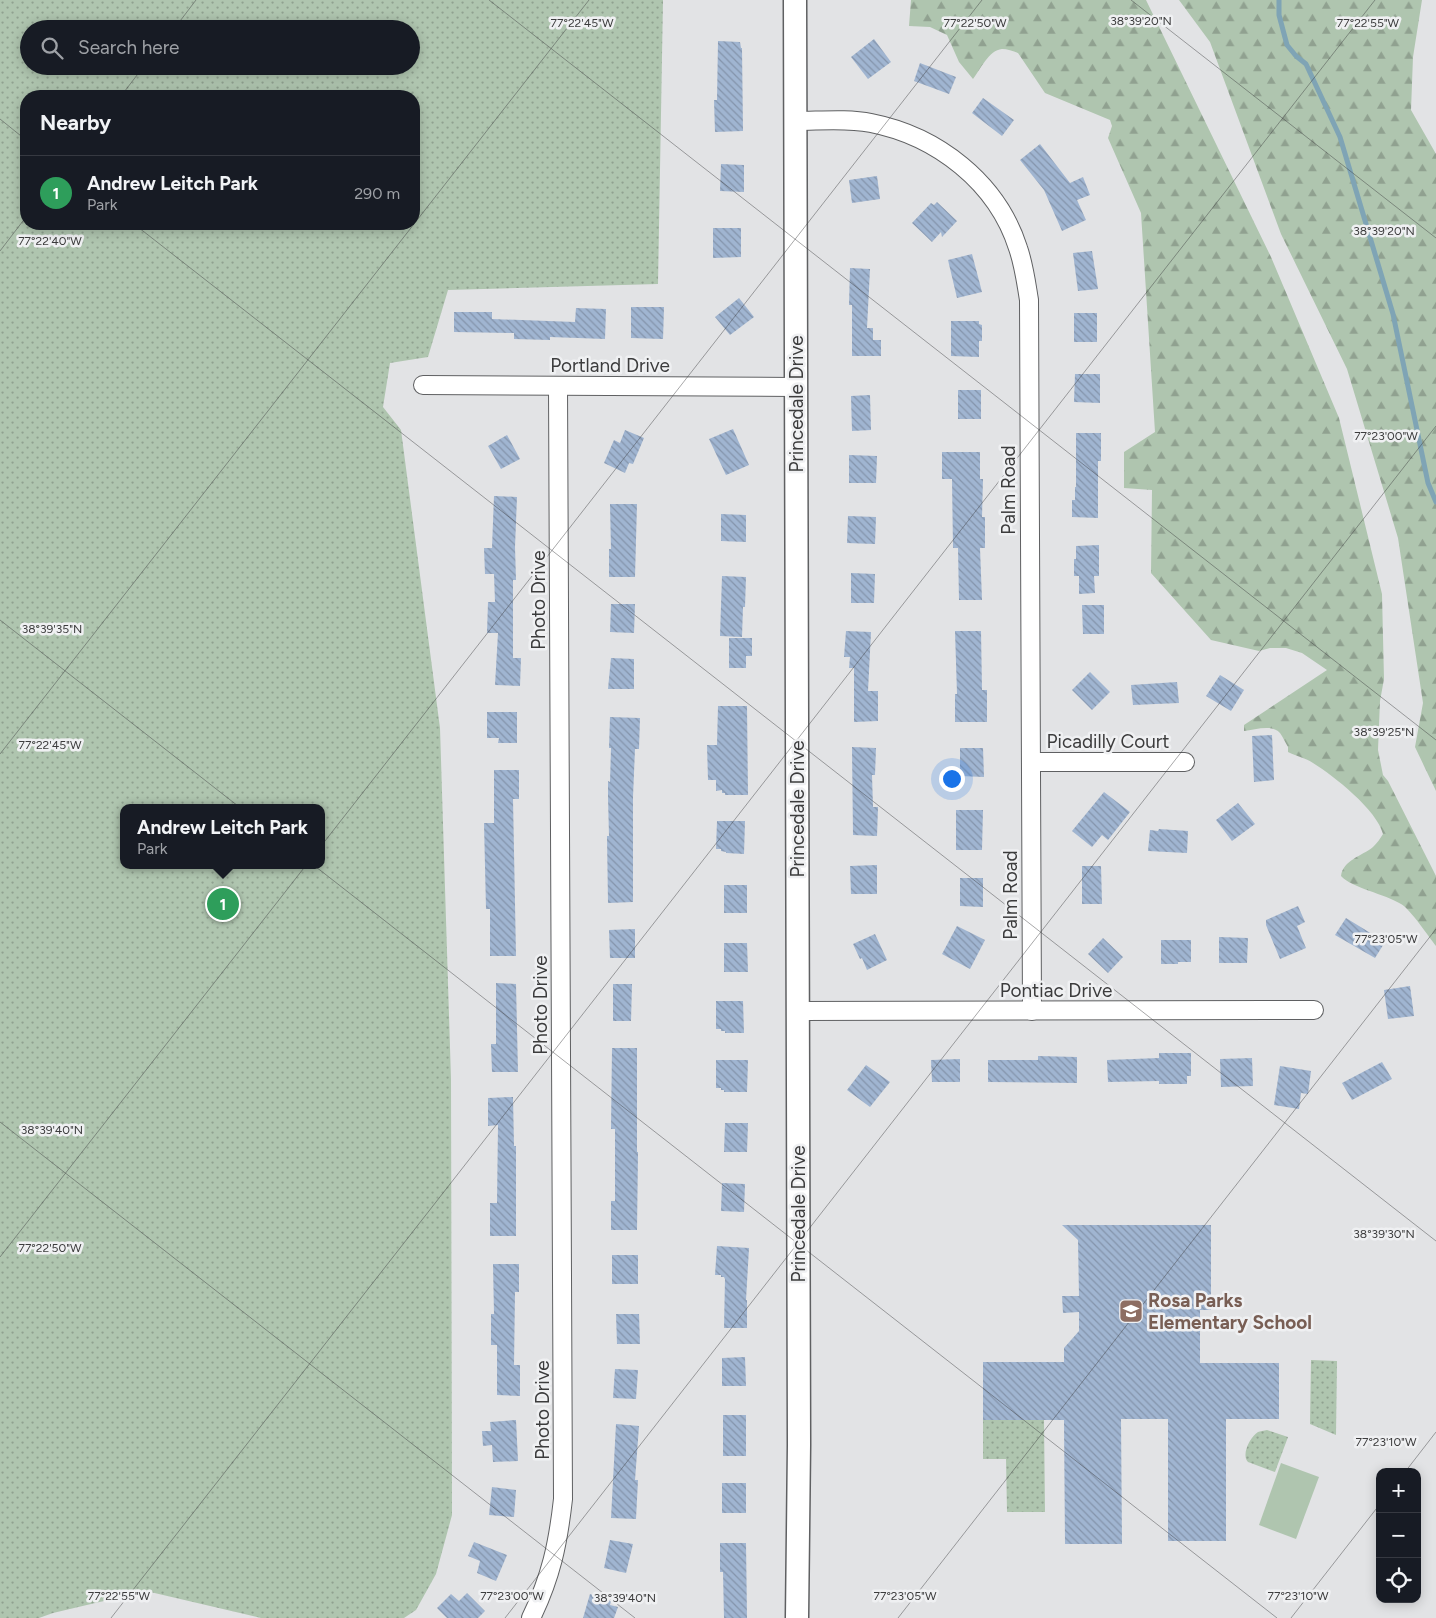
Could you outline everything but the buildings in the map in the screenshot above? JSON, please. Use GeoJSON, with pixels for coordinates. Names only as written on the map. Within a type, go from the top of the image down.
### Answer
{"type":"FeatureCollection","features":[{"type":"Feature","properties":{"kind":"street","name":"Princedale Drive"},"geometry":{"type":"LineString","coordinates":[[795,0],[798,1618]]}},
{"type":"Feature","properties":{"kind":"street","name":"Palm Road"},"geometry":{"type":"LineString","coordinates":[[795,121],[854,121],[870,123],[896,129],[922,139],[945,153],[967,170],[982,185],[1002,214],[1018,246],[1025,273],[1028,300],[1032,1011]]}},
{"type":"Feature","properties":{"kind":"street","name":"Portland Drive"},"geometry":{"type":"LineString","coordinates":[[423,385],[796,387]]}},
{"type":"Feature","properties":{"kind":"street","name":"Photo Drive"},"geometry":{"type":"LineString","coordinates":[[531,1618],[543,1594],[552,1566],[563,1499],[558,386]]}},
{"type":"Feature","properties":{"kind":"street","name":"Picadilly Court"},"geometry":{"type":"LineString","coordinates":[[1031,762],[1185,762]]}},
{"type":"Feature","properties":{"kind":"street","name":"Pontiac Drive"},"geometry":{"type":"LineString","coordinates":[[797,1011],[1314,1010]]}},
{"type":"Feature","properties":{"kind":"green space"},"geometry":{"type":"Polygon","coordinates":[[[0,0],[663,0],[658,284],[448,290],[428,357],[390,363],[383,407],[401,430],[440,728],[451,1079],[452,1515],[436,1574],[416,1610],[404,1618],[261,1618],[146,1591],[39,1618],[0,1618],[0,0]]]}},
{"type":"Feature","properties":{"kind":"green space"},"geometry":{"type":"Polygon","coordinates":[[[911,0],[1146,0],[1271,257],[1339,418],[1382,594],[1384,679],[1380,701],[1378,750],[1383,775],[1388,781],[1436,876],[1436,946],[1414,917],[1401,904],[1353,884],[1341,876],[1342,871],[1349,862],[1373,847],[1383,834],[1364,804],[1322,769],[1288,752],[1288,747],[1277,730],[1263,728],[1244,731],[1244,725],[1327,670],[1302,653],[1286,648],[1270,648],[1259,651],[1211,640],[1151,573],[1152,490],[1124,488],[1124,452],[1155,432],[1141,213],[1108,138],[1112,126],[1110,120],[1045,93],[1018,53],[1012,51],[997,50],[985,61],[973,79],[959,62],[947,35],[930,27],[909,26],[911,0]]]}},
{"type":"Feature","properties":{"kind":"green space"},"geometry":{"type":"Polygon","coordinates":[[[1179,0],[1422,0],[1413,57],[1411,110],[1436,154],[1436,791],[1415,747],[1423,703],[1398,538],[1347,369],[1281,234],[1210,42],[1179,0]]]}},
{"type":"Feature","properties":{"kind":"green space"},"geometry":{"type":"Polygon","coordinates":[[[1311,1360],[1337,1361],[1336,1435],[1310,1424],[1311,1360]]]}},
{"type":"Feature","properties":{"kind":"green space"},"geometry":{"type":"Polygon","coordinates":[[[983,1420],[1044,1420],[1045,1512],[1007,1512],[1006,1459],[983,1459],[983,1420]]]}},
{"type":"Feature","properties":{"kind":"green space"},"geometry":{"type":"Polygon","coordinates":[[[1267,1430],[1288,1437],[1275,1472],[1248,1462],[1245,1455],[1247,1446],[1252,1438],[1258,1432],[1267,1430]]]}},
{"type":"Feature","properties":{"kind":"green space"},"geometry":{"type":"Polygon","coordinates":[[[1281,1463],[1319,1477],[1296,1539],[1259,1525],[1281,1463]]]}},
{"type":"Feature","properties":{"kind":"waterway"},"geometry":{"type":"LineString","coordinates":[[1279,0],[1279,15],[1287,45],[1306,64],[1340,137],[1393,314],[1428,483],[1436,502]]}},
{"type":"Feature","properties":{"kind":"place","name":"Andrew Leitch Park"},"geometry":{"type":"Point","coordinates":[223,904]}},
{"type":"Feature","properties":{"kind":"place","name":"Rosa Parks Elementary School"},"geometry":{"type":"Point","coordinates":[1131,1311]}}]}
